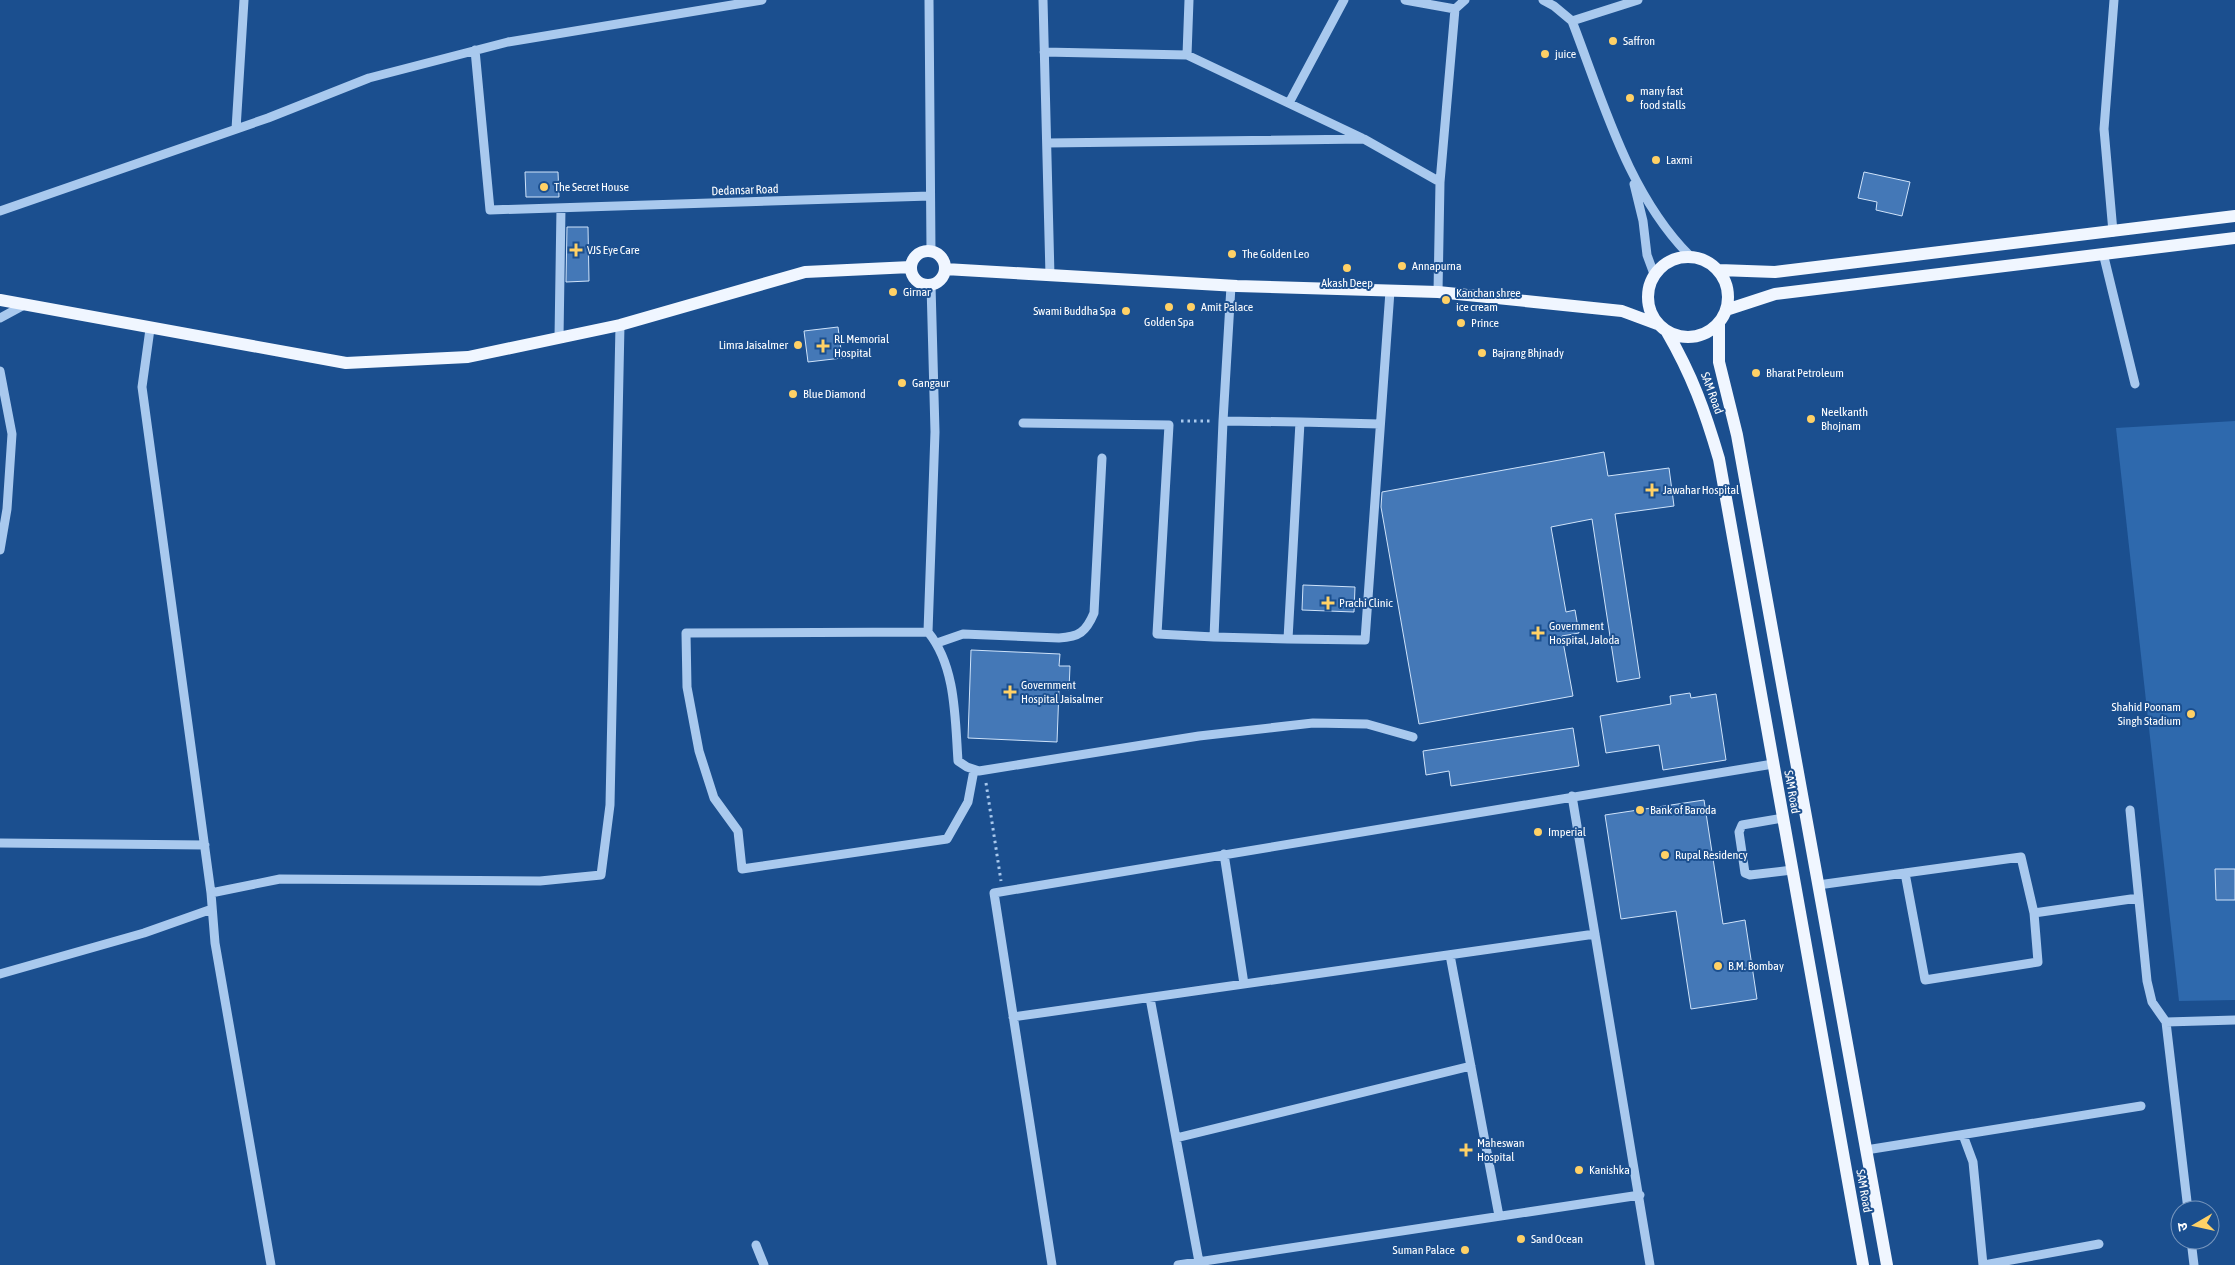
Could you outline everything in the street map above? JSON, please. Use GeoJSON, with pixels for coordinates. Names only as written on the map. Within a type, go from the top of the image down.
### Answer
{"type":"FeatureCollection","features":[{"type":"Feature","properties":{"kind":"main road"},"geometry":{"type":"LineString","coordinates":[[1719,270],[1775,272],[2235,216]]}},
{"type":"Feature","properties":{"kind":"main road"},"geometry":{"type":"LineString","coordinates":[[1726,310],[1775,294],[2235,238]]}},
{"type":"Feature","properties":{"kind":"main road"},"geometry":{"type":"LineString","coordinates":[[931,251],[941,257],[945,269],[938,282],[931,285],[917,281],[911,268],[912,262],[919,253],[931,251]]}},
{"type":"Feature","properties":{"kind":"main road"},"geometry":{"type":"LineString","coordinates":[[945,269],[1232,286],[1438,292],[1622,311],[1657,324],[1667,332],[1689,338],[1706,333],[1719,323],[1729,299],[1727,287],[1719,270],[1704,259],[1690,256],[1670,260],[1654,274],[1641,299],[1634,307],[1622,311]]}},
{"type":"Feature","properties":{"kind":"main road"},"geometry":{"type":"LineString","coordinates":[[0,300],[346,362],[468,357],[620,325],[805,272],[911,268]]}},
{"type":"Feature","properties":{"kind":"main road"},"geometry":{"type":"LineString","coordinates":[[1654,274],[1647,300],[1650,313],[1657,324]]}},
{"type":"Feature","properties":{"kind":"main road"},"geometry":{"type":"LineString","coordinates":[[1719,323],[1719,362],[1737,435],[1887,1265]]}},
{"type":"Feature","properties":{"kind":"main road","name":"SAM Road"},"geometry":{"type":"LineString","coordinates":[[1667,332],[1689,370],[1706,412],[1719,459],[1863,1265]]}},
{"type":"Feature","properties":{"kind":"street"},"geometry":{"type":"LineString","coordinates":[[236,129],[244,0]]}},
{"type":"Feature","properties":{"kind":"street"},"geometry":{"type":"LineString","coordinates":[[0,211],[236,129],[369,78],[508,42],[762,0]]}},
{"type":"Feature","properties":{"kind":"street"},"geometry":{"type":"LineString","coordinates":[[929,0],[931,251]]}},
{"type":"Feature","properties":{"kind":"street"},"geometry":{"type":"LineString","coordinates":[[1043,0],[1050,276]]}},
{"type":"Feature","properties":{"kind":"street"},"geometry":{"type":"LineString","coordinates":[[1187,55],[1189,0]]}},
{"type":"Feature","properties":{"kind":"street"},"geometry":{"type":"LineString","coordinates":[[1290,103],[1344,0]]}},
{"type":"Feature","properties":{"kind":"street"},"geometry":{"type":"LineString","coordinates":[[1405,0],[1455,9]]}},
{"type":"Feature","properties":{"kind":"street"},"geometry":{"type":"LineString","coordinates":[[1438,292],[1440,182],[1455,9],[1465,0]]}},
{"type":"Feature","properties":{"kind":"street"},"geometry":{"type":"LineString","coordinates":[[1543,0],[1554,6],[1572,21],[1631,171],[1654,214],[1690,256]]}},
{"type":"Feature","properties":{"kind":"street"},"geometry":{"type":"LineString","coordinates":[[1572,21],[1638,0]]}},
{"type":"Feature","properties":{"kind":"street"},"geometry":{"type":"LineString","coordinates":[[2113,232],[2104,129],[2114,0]]}},
{"type":"Feature","properties":{"kind":"street","name":"Dedansar Road"},"geometry":{"type":"LineString","coordinates":[[475,50],[490,210],[930,196]]}},
{"type":"Feature","properties":{"kind":"street"},"geometry":{"type":"LineString","coordinates":[[1044,52],[1187,55],[1364,139],[1440,182]]}},
{"type":"Feature","properties":{"kind":"street"},"geometry":{"type":"LineString","coordinates":[[1047,144],[1364,139]]}},
{"type":"Feature","properties":{"kind":"street"},"geometry":{"type":"LineString","coordinates":[[1631,171],[1643,221],[1647,255],[1654,274]]}},
{"type":"Feature","properties":{"kind":"street"},"geometry":{"type":"LineString","coordinates":[[559,338],[561,208]]}},
{"type":"Feature","properties":{"kind":"street"},"geometry":{"type":"LineString","coordinates":[[2103,254],[2135,384]]}},
{"type":"Feature","properties":{"kind":"street"},"geometry":{"type":"LineString","coordinates":[[931,285],[935,432],[928,632],[937,643],[952,688],[958,761],[979,770],[1199,736],[1313,723],[1368,724],[1413,737]]}},
{"type":"Feature","properties":{"kind":"street"},"geometry":{"type":"LineString","coordinates":[[1214,637],[1223,421],[1232,286]]}},
{"type":"Feature","properties":{"kind":"street"},"geometry":{"type":"LineString","coordinates":[[1023,423],[1169,425],[1156,634],[1365,640],[1390,291]]}},
{"type":"Feature","properties":{"kind":"street"},"geometry":{"type":"LineString","coordinates":[[0,318],[24,305]]}},
{"type":"Feature","properties":{"kind":"street"},"geometry":{"type":"LineString","coordinates":[[211,893],[280,879],[540,880],[601,875],[610,805],[620,325]]}},
{"type":"Feature","properties":{"kind":"street"},"geometry":{"type":"LineString","coordinates":[[150,328],[142,387],[211,893],[215,943],[271,1265]]}},
{"type":"Feature","properties":{"kind":"street"},"geometry":{"type":"LineString","coordinates":[[0,371],[12,434],[6,509],[0,550]]}},
{"type":"Feature","properties":{"kind":"street"},"geometry":{"type":"LineString","coordinates":[[1223,421],[1380,424]]}},
{"type":"Feature","properties":{"kind":"street"},"geometry":{"type":"LineString","coordinates":[[1288,639],[1300,422]]}},
{"type":"Feature","properties":{"kind":"street"},"geometry":{"type":"LineString","coordinates":[[937,643],[963,634],[1059,638],[1072,638],[1082,634],[1089,626],[1094,613],[1102,458]]}},
{"type":"Feature","properties":{"kind":"street"},"geometry":{"type":"LineString","coordinates":[[928,632],[686,633],[687,687],[699,751],[714,798],[738,831],[742,868],[947,839],[968,802],[979,770]]}},
{"type":"Feature","properties":{"kind":"street"},"geometry":{"type":"LineString","coordinates":[[1052,1265],[994,893],[1773,764]]}},
{"type":"Feature","properties":{"kind":"street"},"geometry":{"type":"LineString","coordinates":[[1572,796],[1640,1195],[1650,1265]]}},
{"type":"Feature","properties":{"kind":"street"},"geometry":{"type":"LineString","coordinates":[[2130,810],[2146,981],[2152,1002],[2166,1022],[2187,1200]]}},
{"type":"Feature","properties":{"kind":"street"},"geometry":{"type":"LineString","coordinates":[[1783,818],[1742,825],[1739,832],[1745,873],[1750,876],[1792,870]]}},
{"type":"Feature","properties":{"kind":"street"},"geometry":{"type":"LineString","coordinates":[[0,843],[204,845]]}},
{"type":"Feature","properties":{"kind":"street"},"geometry":{"type":"LineString","coordinates":[[1224,854],[1244,984]]}},
{"type":"Feature","properties":{"kind":"street"},"geometry":{"type":"LineString","coordinates":[[1818,885],[2020,857],[2034,913],[2038,962],[1925,980],[1906,873]]}},
{"type":"Feature","properties":{"kind":"street"},"geometry":{"type":"LineString","coordinates":[[2034,913],[2138,898]]}},
{"type":"Feature","properties":{"kind":"street"},"geometry":{"type":"LineString","coordinates":[[0,974],[144,933],[212,909]]}},
{"type":"Feature","properties":{"kind":"street"},"geometry":{"type":"LineString","coordinates":[[1013,1017],[1595,934]]}},
{"type":"Feature","properties":{"kind":"street"},"geometry":{"type":"LineString","coordinates":[[1450,955],[1499,1216]]}},
{"type":"Feature","properties":{"kind":"street"},"geometry":{"type":"LineString","coordinates":[[1150,998],[1199,1262]]}},
{"type":"Feature","properties":{"kind":"street"},"geometry":{"type":"LineString","coordinates":[[2166,1022],[2235,1020]]}},
{"type":"Feature","properties":{"kind":"street"},"geometry":{"type":"LineString","coordinates":[[1176,1138],[1471,1066]]}},
{"type":"Feature","properties":{"kind":"street"},"geometry":{"type":"LineString","coordinates":[[1866,1150],[2141,1106]]}},
{"type":"Feature","properties":{"kind":"street"},"geometry":{"type":"LineString","coordinates":[[1963,1135],[1973,1162],[1984,1265],[2099,1244]]}},
{"type":"Feature","properties":{"kind":"street"},"geometry":{"type":"LineString","coordinates":[[1178,1265],[1640,1195]]}},
{"type":"Feature","properties":{"kind":"street"},"geometry":{"type":"LineString","coordinates":[[756,1245],[764,1265]]}},
{"type":"Feature","properties":{"kind":"street"},"geometry":{"type":"LineString","coordinates":[[2192,1250],[2194,1265]]}},
{"type":"Feature","properties":{"kind":"path"},"geometry":{"type":"LineString","coordinates":[[1169,425],[1175,421],[1223,421]]}},
{"type":"Feature","properties":{"kind":"path"},"geometry":{"type":"LineString","coordinates":[[979,770],[1003,891]]}},
{"type":"Feature","properties":{"kind":"shaded area","name":"Shahid Poonam Singh Stadium"},"geometry":{"type":"Polygon","coordinates":[[[2235,421],[2235,1000],[2179,1001],[2116,428],[2235,421]]]}},
{"type":"Feature","properties":{"kind":"building"},"geometry":{"type":"Polygon","coordinates":[[[525,172],[558,172],[559,197],[526,197],[525,172]]]}},
{"type":"Feature","properties":{"kind":"building"},"geometry":{"type":"Polygon","coordinates":[[[1864,172],[1910,182],[1902,216],[1876,210],[1877,202],[1858,198],[1864,172]]]}},
{"type":"Feature","properties":{"kind":"building"},"geometry":{"type":"Polygon","coordinates":[[[567,227],[588,227],[589,281],[566,282],[567,227]]]}},
{"type":"Feature","properties":{"kind":"building"},"geometry":{"type":"Polygon","coordinates":[[[838,327],[842,358],[808,362],[804,331],[838,327]]]}},
{"type":"Feature","properties":{"kind":"building"},"geometry":{"type":"Polygon","coordinates":[[[1604,452],[1608,476],[1669,468],[1674,506],[1615,514],[1640,678],[1617,682],[1592,519],[1551,527],[1566,612],[1575,610],[1579,633],[1562,636],[1573,696],[1419,724],[1381,507],[1382,492],[1604,452]]]}},
{"type":"Feature","properties":{"kind":"building"},"geometry":{"type":"Polygon","coordinates":[[[1303,585],[1355,587],[1354,612],[1302,610],[1303,585]]]}},
{"type":"Feature","properties":{"kind":"building"},"geometry":{"type":"Polygon","coordinates":[[[971,650],[1060,654],[1059,666],[1070,666],[1069,690],[1059,689],[1057,742],[968,738],[971,650]]]}},
{"type":"Feature","properties":{"kind":"building"},"geometry":{"type":"Polygon","coordinates":[[[1690,693],[1691,698],[1716,694],[1726,760],[1663,770],[1659,745],[1606,753],[1600,716],[1671,704],[1670,696],[1690,693]]]}},
{"type":"Feature","properties":{"kind":"building"},"geometry":{"type":"Polygon","coordinates":[[[1573,728],[1579,766],[1451,786],[1449,771],[1426,775],[1423,751],[1573,728]]]}},
{"type":"Feature","properties":{"kind":"building"},"geometry":{"type":"Polygon","coordinates":[[[1704,800],[1723,924],[1745,920],[1757,999],[1691,1009],[1676,911],[1621,919],[1605,815],[1704,800]]]}},
{"type":"Feature","properties":{"kind":"building"},"geometry":{"type":"Polygon","coordinates":[[[2215,869],[2235,869],[2235,900],[2216,900],[2215,869]]]}},
{"type":"Feature","properties":{"kind":"place","name":"Saffron"},"geometry":{"type":"Point","coordinates":[1613,41]}},
{"type":"Feature","properties":{"kind":"place","name":"juice"},"geometry":{"type":"Point","coordinates":[1545,54]}},
{"type":"Feature","properties":{"kind":"place","name":"many fast food stalls"},"geometry":{"type":"Point","coordinates":[1630,98]}},
{"type":"Feature","properties":{"kind":"place","name":"Laxmi"},"geometry":{"type":"Point","coordinates":[1656,160]}},
{"type":"Feature","properties":{"kind":"place","name":"The Secret House"},"geometry":{"type":"Point","coordinates":[544,187]}},
{"type":"Feature","properties":{"kind":"place","name":"VJS Eye Care"},"geometry":{"type":"Point","coordinates":[576,250]}},
{"type":"Feature","properties":{"kind":"place","name":"The Golden Leo"},"geometry":{"type":"Point","coordinates":[1232,254]}},
{"type":"Feature","properties":{"kind":"place","name":"Annapurna"},"geometry":{"type":"Point","coordinates":[1402,266]}},
{"type":"Feature","properties":{"kind":"place","name":"Akash Deep"},"geometry":{"type":"Point","coordinates":[1347,268]}},
{"type":"Feature","properties":{"kind":"place","name":"Girnar"},"geometry":{"type":"Point","coordinates":[893,292]}},
{"type":"Feature","properties":{"kind":"place","name":"Kanchan shree ice cream"},"geometry":{"type":"Point","coordinates":[1446,300]}},
{"type":"Feature","properties":{"kind":"place","name":"Golden Spa"},"geometry":{"type":"Point","coordinates":[1169,307]}},
{"type":"Feature","properties":{"kind":"place","name":"Amit Palace"},"geometry":{"type":"Point","coordinates":[1191,307]}},
{"type":"Feature","properties":{"kind":"place","name":"Swami Buddha Spa"},"geometry":{"type":"Point","coordinates":[1126,311]}},
{"type":"Feature","properties":{"kind":"place","name":"Prince"},"geometry":{"type":"Point","coordinates":[1461,323]}},
{"type":"Feature","properties":{"kind":"place","name":"Limra Jaisalmer"},"geometry":{"type":"Point","coordinates":[798,345]}},
{"type":"Feature","properties":{"kind":"place","name":"RL Memorial Hospital"},"geometry":{"type":"Point","coordinates":[823,346]}},
{"type":"Feature","properties":{"kind":"place","name":"Bajrang Bhjnady"},"geometry":{"type":"Point","coordinates":[1482,353]}},
{"type":"Feature","properties":{"kind":"place","name":"Bharat Petroleum"},"geometry":{"type":"Point","coordinates":[1756,373]}},
{"type":"Feature","properties":{"kind":"place","name":"Gangaur"},"geometry":{"type":"Point","coordinates":[902,383]}},
{"type":"Feature","properties":{"kind":"place","name":"Blue Diamond"},"geometry":{"type":"Point","coordinates":[793,394]}},
{"type":"Feature","properties":{"kind":"place","name":"Neelkanth Bhojnam"},"geometry":{"type":"Point","coordinates":[1811,419]}},
{"type":"Feature","properties":{"kind":"place","name":"Jawahar Hospital"},"geometry":{"type":"Point","coordinates":[1652,490]}},
{"type":"Feature","properties":{"kind":"place","name":"Prachi Clinic"},"geometry":{"type":"Point","coordinates":[1328,603]}},
{"type":"Feature","properties":{"kind":"place","name":"Government Hospital, Jaloda"},"geometry":{"type":"Point","coordinates":[1538,633]}},
{"type":"Feature","properties":{"kind":"place","name":"Government Hospital Jaisalmer"},"geometry":{"type":"Point","coordinates":[1010,692]}},
{"type":"Feature","properties":{"kind":"place","name":"Shahid Poonam Singh Stadium"},"geometry":{"type":"Point","coordinates":[2191,714]}},
{"type":"Feature","properties":{"kind":"place","name":"Bank of Baroda"},"geometry":{"type":"Point","coordinates":[1640,810]}},
{"type":"Feature","properties":{"kind":"place","name":"Imperial"},"geometry":{"type":"Point","coordinates":[1538,832]}},
{"type":"Feature","properties":{"kind":"place","name":"Rupal Residency"},"geometry":{"type":"Point","coordinates":[1665,855]}},
{"type":"Feature","properties":{"kind":"place","name":"B.M. Bombay"},"geometry":{"type":"Point","coordinates":[1718,966]}},
{"type":"Feature","properties":{"kind":"place","name":"Maheswan Hospital"},"geometry":{"type":"Point","coordinates":[1466,1150]}},
{"type":"Feature","properties":{"kind":"place","name":"Kanishka"},"geometry":{"type":"Point","coordinates":[1579,1170]}},
{"type":"Feature","properties":{"kind":"place","name":"Sand Ocean"},"geometry":{"type":"Point","coordinates":[1521,1239]}},
{"type":"Feature","properties":{"kind":"place","name":"Suman Palace"},"geometry":{"type":"Point","coordinates":[1465,1250]}}]}
